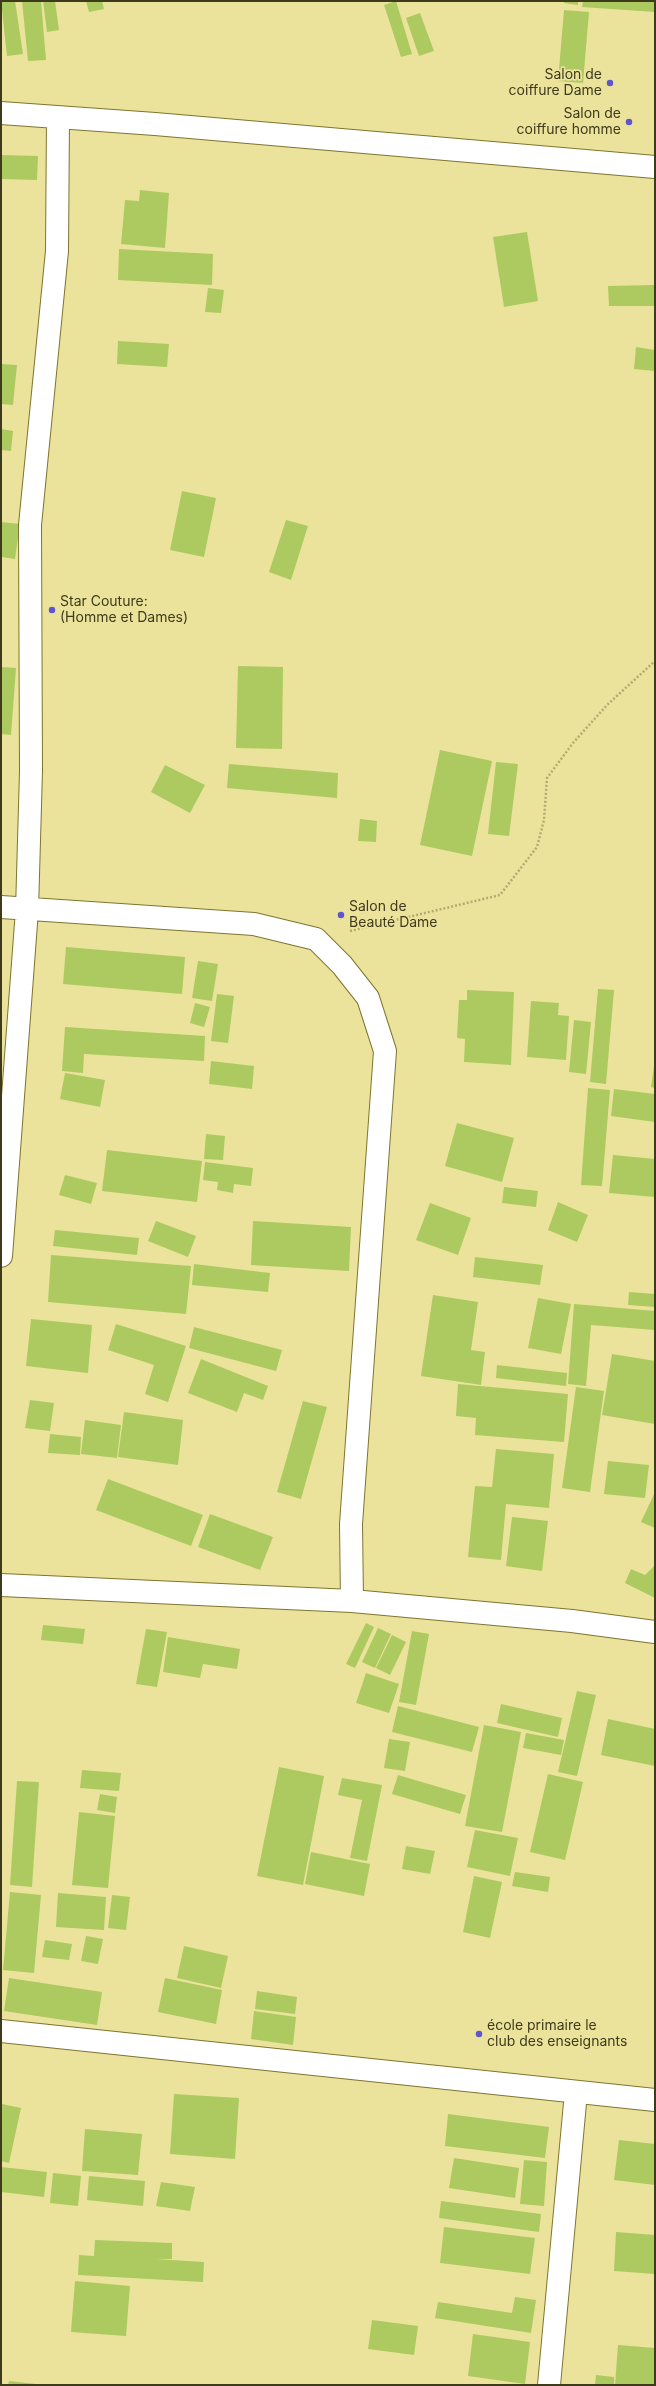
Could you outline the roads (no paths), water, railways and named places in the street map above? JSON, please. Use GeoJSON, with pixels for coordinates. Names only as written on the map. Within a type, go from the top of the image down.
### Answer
{"type":"FeatureCollection","features":[{"type":"Feature","properties":{"kind":"street"},"geometry":{"type":"LineString","coordinates":[[1,113],[655,167]]}},
{"type":"Feature","properties":{"kind":"street"},"geometry":{"type":"LineString","coordinates":[[1,1256],[27,910],[31,771],[30,525],[57,251],[58,118]]}},
{"type":"Feature","properties":{"kind":"street"},"geometry":{"type":"LineString","coordinates":[[1,908],[254,924],[316,939],[342,965],[368,998],[385,1051],[352,1524],[352,1601]]}},
{"type":"Feature","properties":{"kind":"street"},"geometry":{"type":"LineString","coordinates":[[1,1585],[352,1601],[572,1620],[655,1632]]}},
{"type":"Feature","properties":{"kind":"street"},"geometry":{"type":"LineString","coordinates":[[1,2031],[655,2100]]}},
{"type":"Feature","properties":{"kind":"street"},"geometry":{"type":"LineString","coordinates":[[549,2385],[576,2092]]}},
{"type":"Feature","properties":{"kind":"place","name":"Salon de coiffure Dame"},"geometry":{"type":"Point","coordinates":[610,83]}},
{"type":"Feature","properties":{"kind":"place","name":"Salon de coiffure homme"},"geometry":{"type":"Point","coordinates":[629,122]}},
{"type":"Feature","properties":{"kind":"place","name":"Star Couture: (Homme et Dames)"},"geometry":{"type":"Point","coordinates":[52,610]}},
{"type":"Feature","properties":{"kind":"place","name":"Salon de Beauté Dame"},"geometry":{"type":"Point","coordinates":[341,915]}},
{"type":"Feature","properties":{"kind":"place","name":"école primaire le club des enseignants"},"geometry":{"type":"Point","coordinates":[479,2034]}}]}
